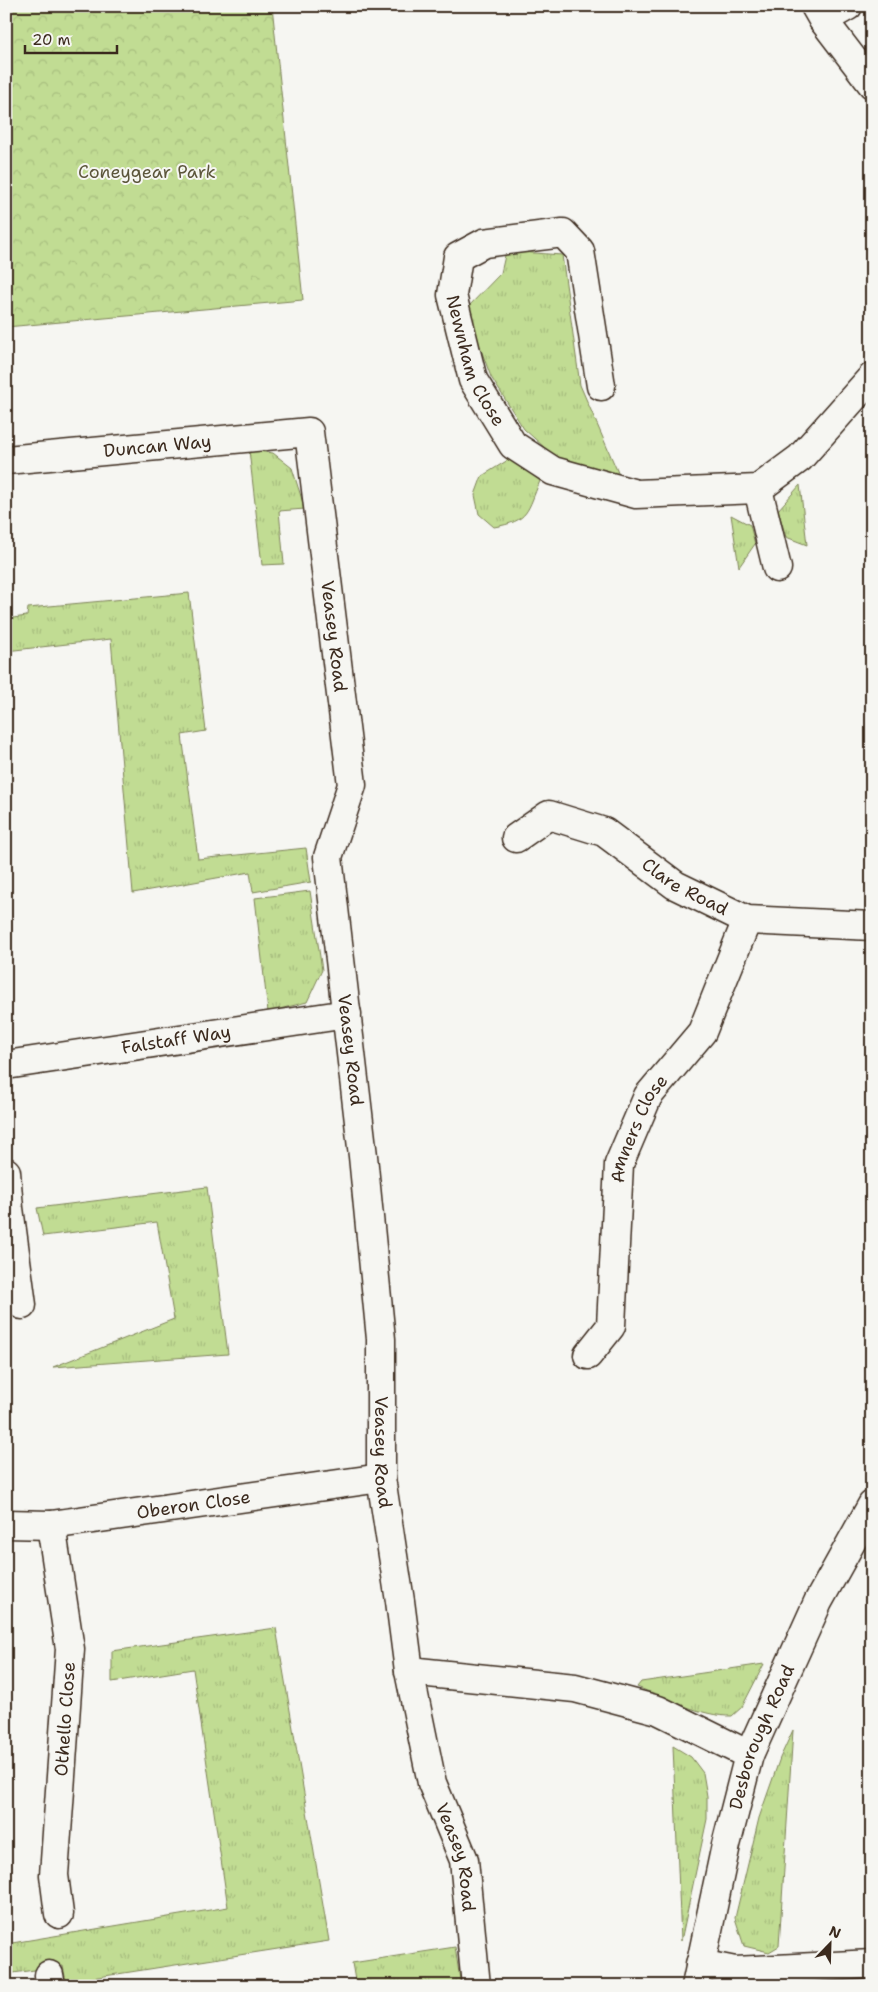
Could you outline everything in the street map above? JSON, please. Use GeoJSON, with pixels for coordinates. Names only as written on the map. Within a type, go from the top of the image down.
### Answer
{"type":"FeatureCollection","features":[{"type":"Feature","properties":{"kind":"street"},"geometry":{"type":"LineString","coordinates":[[848,6],[819,13],[872,84]]}},
{"type":"Feature","properties":{"kind":"street","name":"Newnham Close"},"geometry":{"type":"LineString","coordinates":[[601,386],[580,251],[563,233],[484,243],[458,257],[452,295],[473,380],[513,445],[552,470],[636,494],[758,489]]}},
{"type":"Feature","properties":{"kind":"street"},"geometry":{"type":"LineString","coordinates":[[777,568],[758,489],[800,458],[872,377]]}},
{"type":"Feature","properties":{"kind":"street","name":"Duncan Way"},"geometry":{"type":"LineString","coordinates":[[6,460],[309,432]]}},
{"type":"Feature","properties":{"kind":"street","name":"Veasey Road"},"geometry":{"type":"LineString","coordinates":[[309,432],[352,785],[328,857],[347,1014],[381,1339],[381,1478],[409,1671],[432,1783],[464,1860],[476,1986]]}},
{"type":"Feature","properties":{"kind":"street","name":"Clare Road"},"geometry":{"type":"LineString","coordinates":[[516,838],[549,815],[604,832],[676,885],[747,920],[872,926]]}},
{"type":"Feature","properties":{"kind":"street","name":"Amners Close"},"geometry":{"type":"LineString","coordinates":[[588,1355],[611,1326],[619,1164],[648,1096],[702,1032],[747,920]]}},
{"type":"Feature","properties":{"kind":"street","name":"Falstaff Way"},"geometry":{"type":"LineString","coordinates":[[6,1065],[347,1014]]}},
{"type":"Feature","properties":{"kind":"street"},"geometry":{"type":"LineString","coordinates":[[6,1172],[22,1305]]}},
{"type":"Feature","properties":{"kind":"street","name":"Oberon Close"},"geometry":{"type":"LineString","coordinates":[[6,1524],[51,1525],[381,1478]]}},
{"type":"Feature","properties":{"kind":"street","name":"Desborough Road"},"geometry":{"type":"LineString","coordinates":[[698,1975],[726,1845],[749,1755],[818,1602],[872,1505]]}},
{"type":"Feature","properties":{"kind":"street","name":"Othello Close"},"geometry":{"type":"LineString","coordinates":[[51,1525],[70,1648],[54,1875],[59,1914]]}},
{"type":"Feature","properties":{"kind":"street"},"geometry":{"type":"LineString","coordinates":[[409,1671],[575,1688],[658,1710],[749,1755]]}},
{"type":"Feature","properties":{"kind":"street"},"geometry":{"type":"LineString","coordinates":[[698,1975],[735,1971],[872,1964]]}},
{"type":"Feature","properties":{"kind":"green space","name":"Coneygear Park"},"geometry":{"type":"Polygon","coordinates":[[[6,6],[272,6],[303,300],[6,327],[6,6]]]}},
{"type":"Feature","properties":{"kind":"green space"},"geometry":{"type":"Polygon","coordinates":[[[506,251],[562,255],[580,385],[619,475],[555,457],[524,429],[491,377],[466,309],[501,273],[506,251]]]}},
{"type":"Feature","properties":{"kind":"green space"},"geometry":{"type":"Polygon","coordinates":[[[249,450],[273,453],[292,468],[305,509],[279,511],[284,564],[262,565],[249,450]]]}},
{"type":"Feature","properties":{"kind":"green space"},"geometry":{"type":"Polygon","coordinates":[[[513,457],[540,481],[526,513],[521,518],[506,525],[494,527],[479,514],[475,495],[482,476],[513,457]]]}},
{"type":"Feature","properties":{"kind":"green space"},"geometry":{"type":"Polygon","coordinates":[[[800,485],[807,545],[786,537],[778,510],[800,485]]]}},
{"type":"Feature","properties":{"kind":"green space"},"geometry":{"type":"Polygon","coordinates":[[[731,515],[750,525],[755,544],[739,567],[731,515]]]}},
{"type":"Feature","properties":{"kind":"green space"},"geometry":{"type":"Polygon","coordinates":[[[189,593],[206,731],[182,735],[198,859],[306,848],[311,882],[253,892],[250,872],[133,893],[111,639],[6,651],[6,619],[27,616],[28,608],[189,593]]]}},
{"type":"Feature","properties":{"kind":"green space"},"geometry":{"type":"Polygon","coordinates":[[[310,891],[322,970],[307,1002],[268,1012],[255,898],[310,891]]]}},
{"type":"Feature","properties":{"kind":"green space"},"geometry":{"type":"Polygon","coordinates":[[[207,1187],[228,1354],[53,1367],[174,1319],[157,1222],[43,1236],[37,1208],[207,1187]]]}},
{"type":"Feature","properties":{"kind":"green space"},"geometry":{"type":"Polygon","coordinates":[[[276,1628],[329,1941],[66,1982],[63,1966],[6,1974],[6,1944],[228,1907],[193,1669],[112,1682],[112,1651],[276,1628]]]}},
{"type":"Feature","properties":{"kind":"green space"},"geometry":{"type":"Polygon","coordinates":[[[764,1664],[742,1707],[732,1716],[697,1710],[637,1687],[641,1682],[764,1664]]]}},
{"type":"Feature","properties":{"kind":"green space"},"geometry":{"type":"Polygon","coordinates":[[[793,1730],[779,1946],[769,1952],[744,1946],[735,1918],[759,1818],[780,1758],[793,1730]]]}},
{"type":"Feature","properties":{"kind":"green space"},"geometry":{"type":"Polygon","coordinates":[[[673,1746],[691,1757],[703,1773],[707,1796],[707,1819],[681,1941],[673,1746]]]}},
{"type":"Feature","properties":{"kind":"green space"},"geometry":{"type":"Polygon","coordinates":[[[455,1947],[461,1986],[356,1986],[352,1963],[455,1947]]]}}]}
